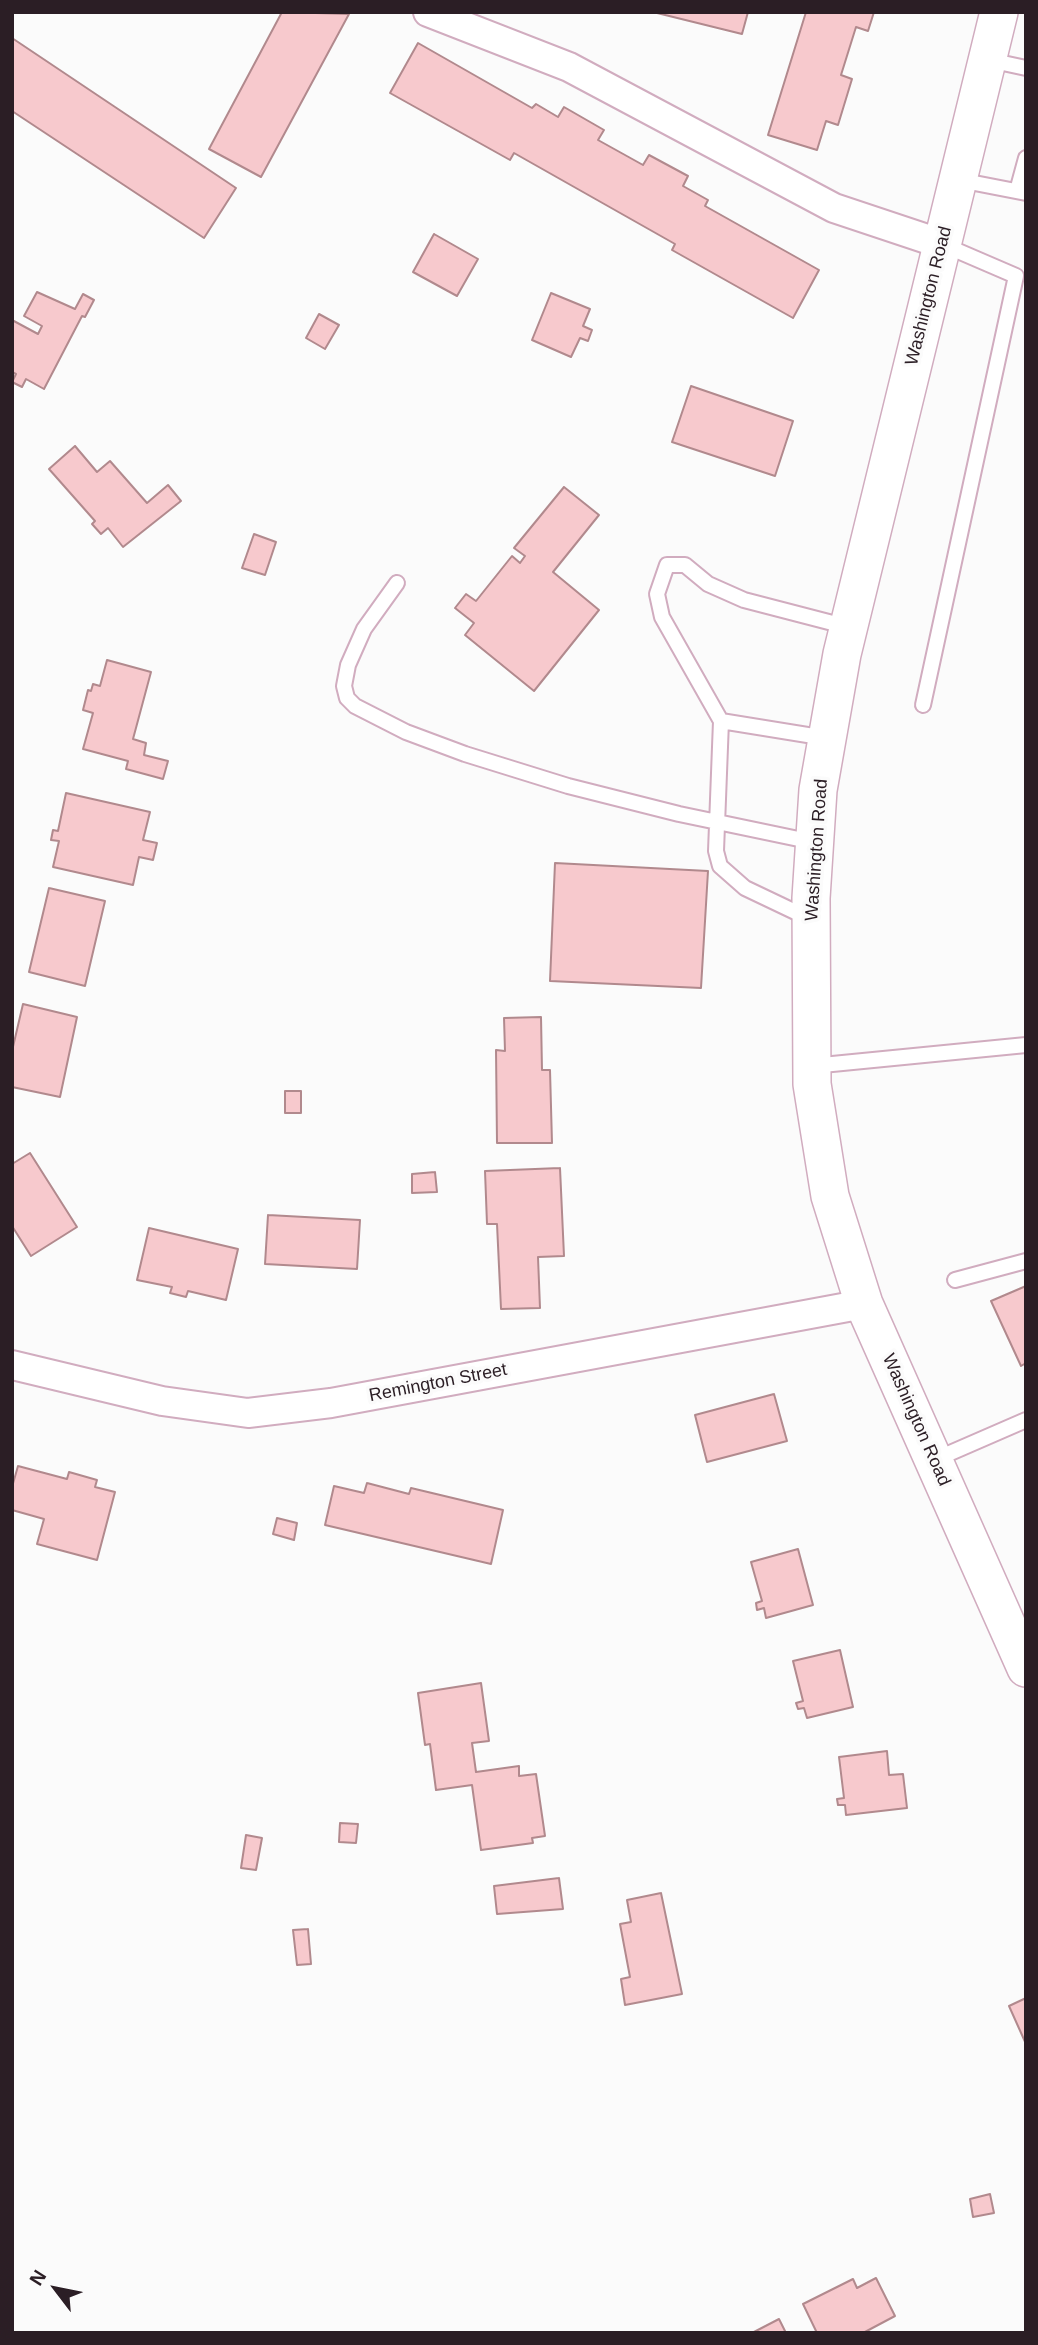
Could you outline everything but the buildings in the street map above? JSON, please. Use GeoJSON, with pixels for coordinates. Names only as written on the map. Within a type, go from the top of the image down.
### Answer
{"type":"FeatureCollection","features":[{"type":"Feature","properties":{"kind":"street"},"geometry":{"type":"LineString","coordinates":[[428,12],[569,67],[834,208],[942,244]]}},
{"type":"Feature","properties":{"kind":"street","name":"Washington Road"},"geometry":{"type":"LineString","coordinates":[[999,12],[848,627],[827,738],[818,790],[811,919],[812,1084],[830,1196],[864,1304],[1026,1668]]}},
{"type":"Feature","properties":{"kind":"street","name":"Remington Street"},"geometry":{"type":"LineString","coordinates":[[12,1365],[162,1401],[247,1413],[331,1403],[864,1304]]}},
{"type":"Feature","properties":{"kind":"lane"},"geometry":{"type":"LineString","coordinates":[[989,60],[1026,68]]}},
{"type":"Feature","properties":{"kind":"lane"},"geometry":{"type":"LineString","coordinates":[[957,179],[1021,192],[1026,158]]}},
{"type":"Feature","properties":{"kind":"lane"},"geometry":{"type":"LineString","coordinates":[[923,705],[1016,276],[942,244]]}},
{"type":"Feature","properties":{"kind":"lane"},"geometry":{"type":"LineString","coordinates":[[811,919],[768,901],[720,866],[716,851],[722,721],[662,617],[657,594],[667,565],[685,565],[708,584],[744,600],[848,627]]}},
{"type":"Feature","properties":{"kind":"lane"},"geometry":{"type":"LineString","coordinates":[[397,583],[364,629],[348,665],[344,687],[347,698],[355,706],[406,732],[465,754],[568,786],[815,843]]}},
{"type":"Feature","properties":{"kind":"lane"},"geometry":{"type":"LineString","coordinates":[[722,721],[827,738]]}},
{"type":"Feature","properties":{"kind":"lane"},"geometry":{"type":"LineString","coordinates":[[812,1066],[1026,1045]]}},
{"type":"Feature","properties":{"kind":"lane"},"geometry":{"type":"LineString","coordinates":[[955,1280],[1026,1261]]}},
{"type":"Feature","properties":{"kind":"lane"},"geometry":{"type":"LineString","coordinates":[[933,1460],[1026,1420]]}}]}
